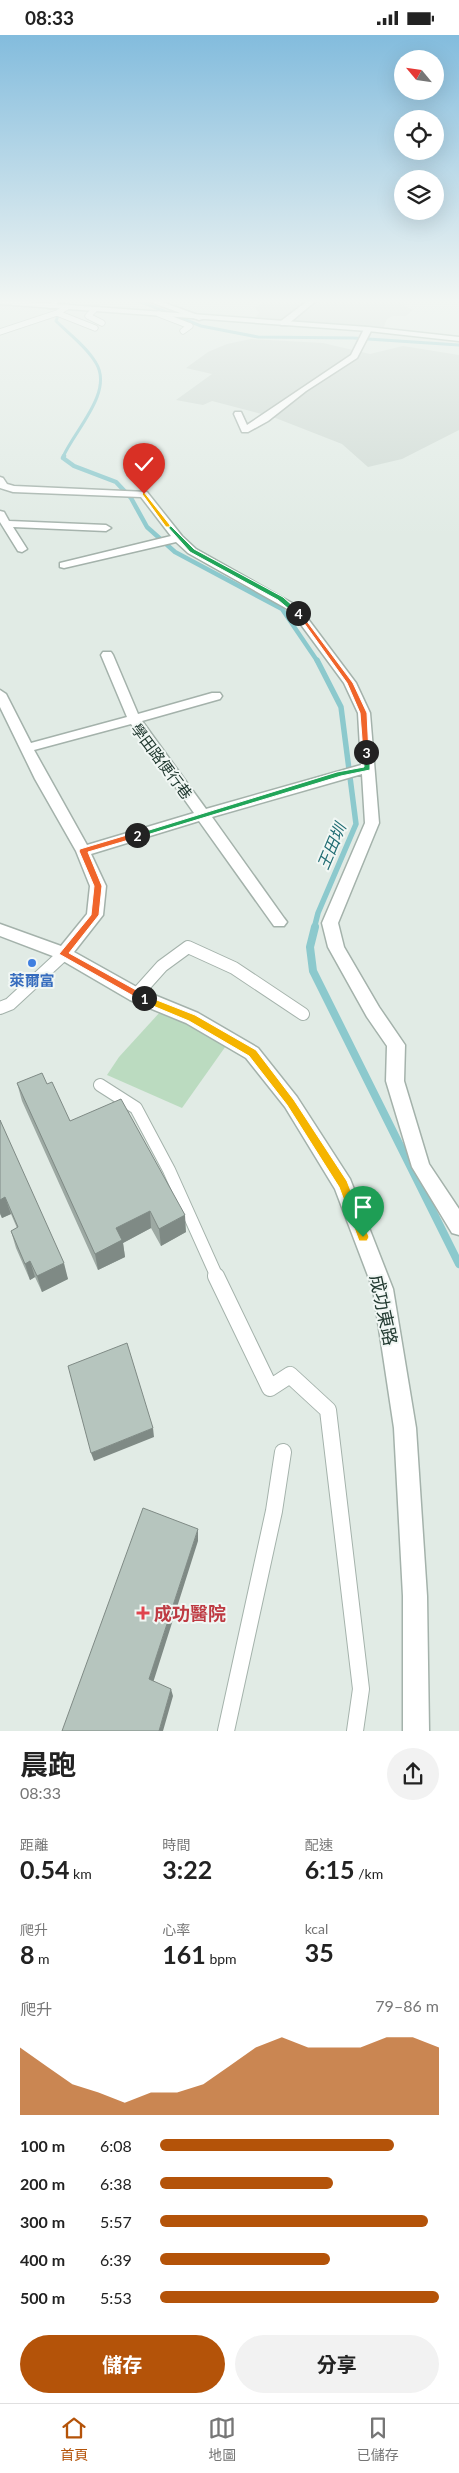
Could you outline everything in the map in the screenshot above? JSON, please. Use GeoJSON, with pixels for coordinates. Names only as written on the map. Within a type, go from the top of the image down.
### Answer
{"type":"FeatureCollection","features":[{"type":"Feature","properties":{"kind":"street"},"geometry":{"type":"LineString","coordinates":[[238,415],[245,430],[265,419],[320,378]]}},
{"type":"Feature","properties":{"kind":"street"},"geometry":{"type":"LineString","coordinates":[[1,484],[13,489],[144,494],[178,537],[192,551],[295,609],[350,683],[364,713],[372,823],[330,923],[336,947],[373,1012],[396,1045],[395,1081],[420,1167],[459,1226]]}},
{"type":"Feature","properties":{"kind":"street"},"geometry":{"type":"LineString","coordinates":[[0,514],[22,549]]}},
{"type":"Feature","properties":{"kind":"street"},"geometry":{"type":"LineString","coordinates":[[6,524],[106,528]]}},
{"type":"Feature","properties":{"kind":"street"},"geometry":{"type":"LineString","coordinates":[[64,565],[178,537]]}},
{"type":"Feature","properties":{"kind":"street"},"geometry":{"type":"LineString","coordinates":[[107,655],[134,719],[216,696]]}},
{"type":"Feature","properties":{"kind":"street"},"geometry":{"type":"LineString","coordinates":[[0,694],[7,725],[28,748],[42,779],[83,851],[98,886],[95,915],[64,954]]}},
{"type":"Feature","properties":{"kind":"street","name":"學田路便行巷"},"geometry":{"type":"LineString","coordinates":[[28,748],[134,719],[280,922]]}},
{"type":"Feature","properties":{"kind":"street","name":"學田路便行巷"},"geometry":{"type":"LineString","coordinates":[[83,851],[340,774],[368,768]]}},
{"type":"Feature","properties":{"kind":"street","name":"成功東路"},"geometry":{"type":"LineString","coordinates":[[0,930],[64,954],[136,995],[192,1018],[252,1053],[291,1103],[343,1185],[383,1289],[405,1428],[415,1596],[416,1731]]}},
{"type":"Feature","properties":{"kind":"lane"},"geometry":{"type":"LineString","coordinates":[[136,995],[162,966],[188,947],[208,954],[245,973],[303,1014]]}},
{"type":"Feature","properties":{"kind":"lane"},"geometry":{"type":"LineString","coordinates":[[0,1008],[10,1004],[64,954]]}},
{"type":"Feature","properties":{"kind":"lane"},"geometry":{"type":"LineString","coordinates":[[100,1085],[136,1108],[170,1170],[206,1256],[270,1388],[290,1375],[328,1411],[361,1689],[355,1731]]}},
{"type":"Feature","properties":{"kind":"lane"},"geometry":{"type":"LineString","coordinates":[[226,1731],[274,1511],[283,1452]]}},
{"type":"Feature","properties":{"kind":"shaded area"},"geometry":{"type":"Polygon","coordinates":[[[206,378],[459,378],[459,430],[402,459],[368,467],[342,444],[273,417],[212,401],[203,405],[176,400],[206,378]]]}},
{"type":"Feature","properties":{"kind":"green space"},"geometry":{"type":"Polygon","coordinates":[[[161,1011],[228,1043],[182,1108],[107,1075],[119,1057],[161,1011]]]}},
{"type":"Feature","properties":{"kind":"building"},"geometry":{"type":"Polygon","coordinates":[[[42,1073],[47,1084],[52,1082],[70,1121],[121,1099],[185,1215],[159,1229],[150,1211],[116,1228],[122,1240],[95,1254],[17,1083],[42,1073]]]}},
{"type":"Feature","properties":{"kind":"building"},"geometry":{"type":"Polygon","coordinates":[[[0,1120],[64,1263],[37,1276],[30,1261],[25,1264],[11,1231],[18,1227],[5,1197],[0,1200],[0,1120]]]}},
{"type":"Feature","properties":{"kind":"building"},"geometry":{"type":"Polygon","coordinates":[[[127,1343],[153,1428],[91,1453],[68,1366],[127,1343]]]}},
{"type":"Feature","properties":{"kind":"building","name":"成功醫院"},"geometry":{"type":"Polygon","coordinates":[[[143,1508],[198,1529],[149,1679],[171,1689],[159,1731],[62,1731],[143,1508]]]}},
{"type":"Feature","properties":{"kind":"waterway","name":"王田圳"},"geometry":{"type":"LineString","coordinates":[[63,457],[96,399],[100,378]]}},
{"type":"Feature","properties":{"kind":"waterway","name":"王田圳"},"geometry":{"type":"LineString","coordinates":[[64,456],[63,458],[74,466],[116,482],[131,498],[147,527],[175,552],[282,609],[318,662]]}},
{"type":"Feature","properties":{"kind":"waterway","name":"王田圳"},"geometry":{"type":"LineString","coordinates":[[314,929],[318,913],[356,824],[341,707],[317,660]]}},
{"type":"Feature","properties":{"kind":"waterway","name":"王田圳"},"geometry":{"type":"LineString","coordinates":[[315,927],[310,947],[313,971],[459,1264]]}},
{"type":"Feature","properties":{"kind":"place","name":"萊爾富"},"geometry":{"type":"Point","coordinates":[32,963]}},
{"type":"Feature","properties":{"kind":"place","name":"成功醫院"},"geometry":{"type":"Point","coordinates":[143,1613]}},
{"type":"Feature","properties":{"kind":"route"},"geometry":{"type":"LineString","coordinates":[[144,494],[150,499],[163,520],[192,551],[295,609],[350,683],[364,713],[368,768],[340,774],[83,851],[98,886],[95,915],[64,954],[136,995],[192,1018],[252,1053],[291,1103],[343,1185],[363,1237]]}}]}
